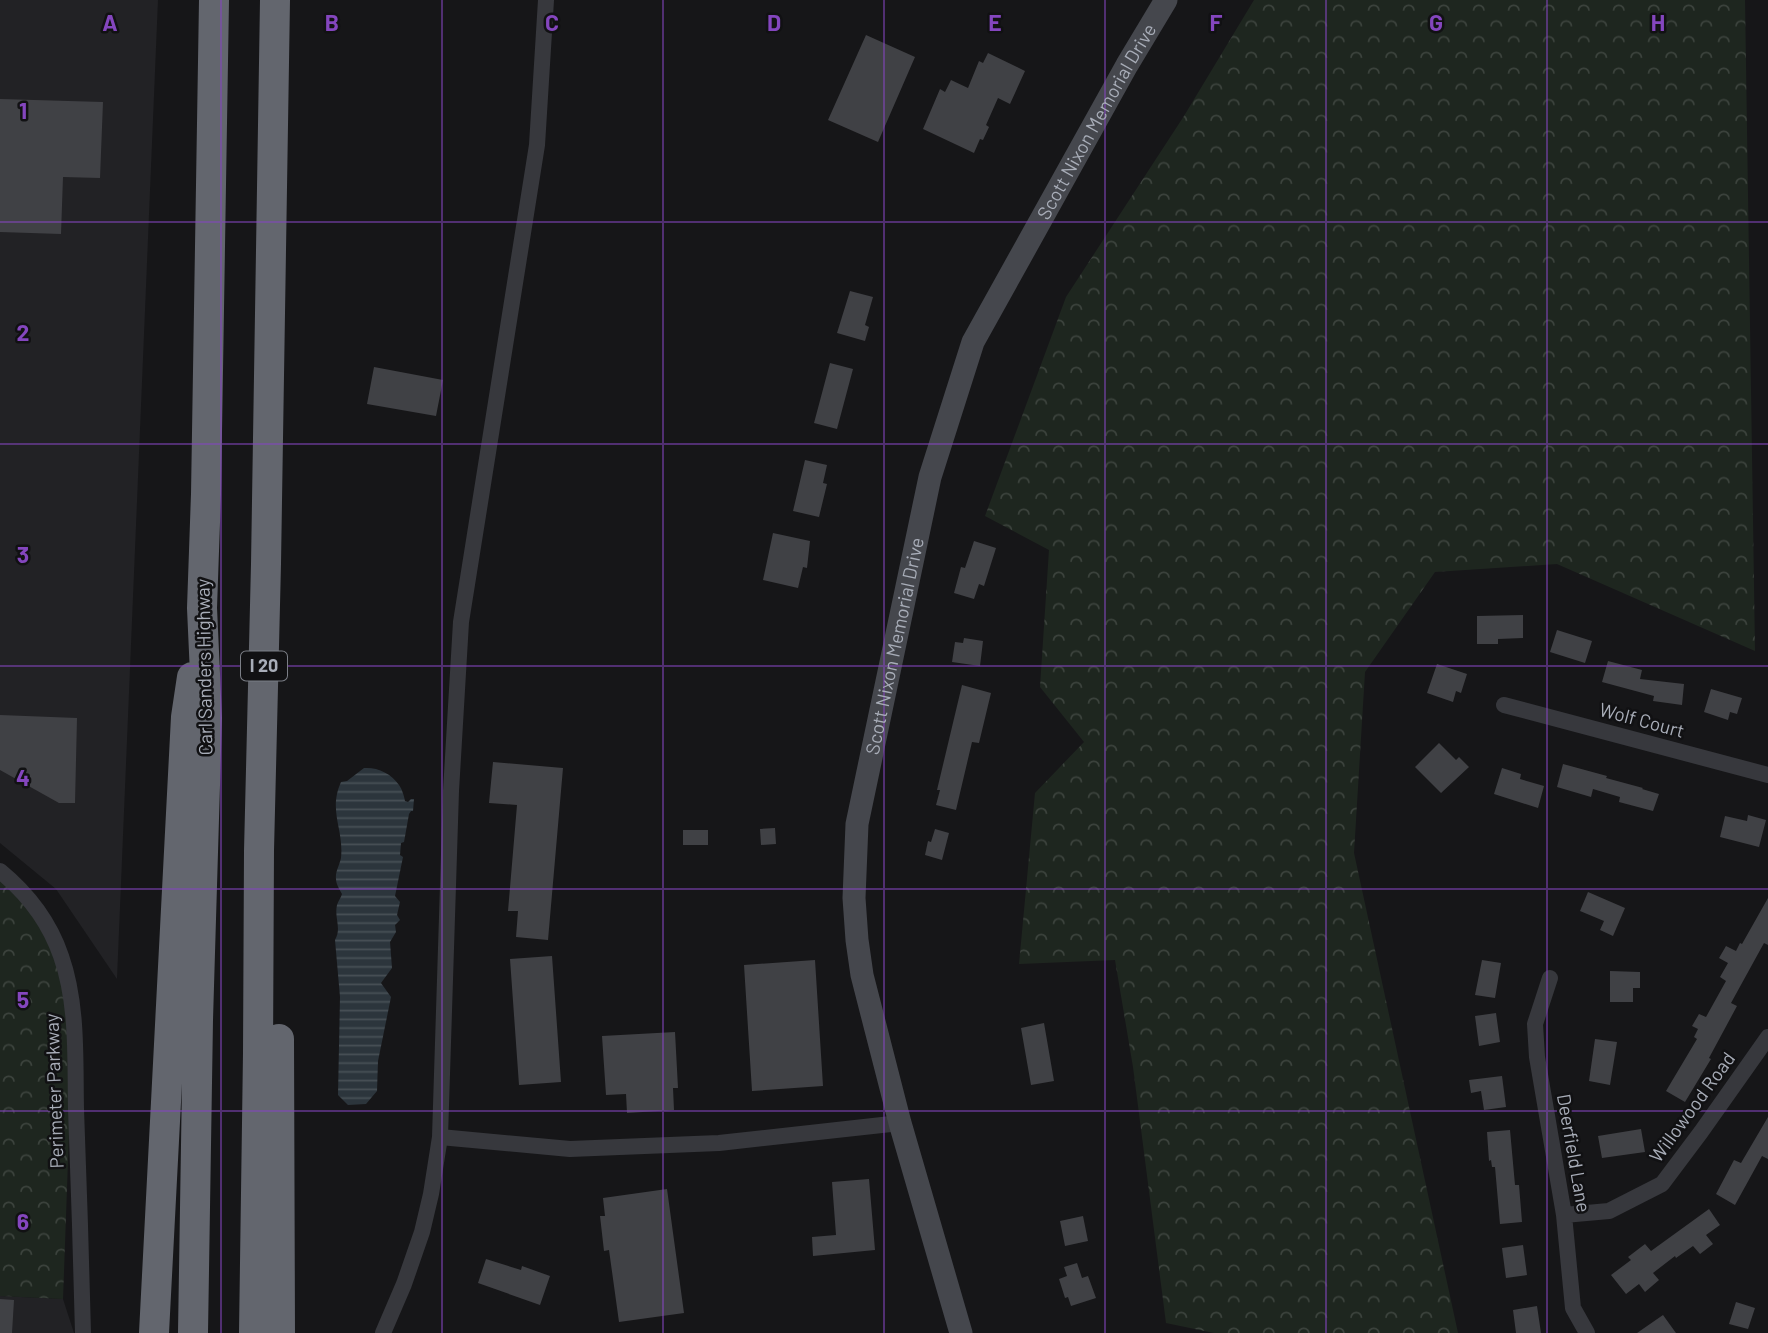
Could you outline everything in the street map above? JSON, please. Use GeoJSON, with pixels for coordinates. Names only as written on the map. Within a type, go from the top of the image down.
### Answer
{"type":"FeatureCollection","features":[{"type":"Feature","properties":{"kind":"highway","name":"Carl Sanders Highway"},"geometry":{"type":"LineString","coordinates":[[193,1333],[206,718],[202,608],[214,0]]}},
{"type":"Feature","properties":{"kind":"highway","name":"I 20"},"geometry":{"type":"LineString","coordinates":[[254,1333],[259,851],[267,550],[275,0]]}},
{"type":"Feature","properties":{"kind":"highway"},"geometry":{"type":"LineString","coordinates":[[154,1333],[186,717],[202,608]]}},
{"type":"Feature","properties":{"kind":"highway"},"geometry":{"type":"LineString","coordinates":[[259,851],[278,897],[280,1333]]}},
{"type":"Feature","properties":{"kind":"main road","name":"Scott Nixon Memorial Drive"},"geometry":{"type":"LineString","coordinates":[[961,1333],[900,1123],[862,975],[854,898],[857,824],[930,477],[973,342],[1166,0]]}},
{"type":"Feature","properties":{"kind":"street"},"geometry":{"type":"LineString","coordinates":[[383,1333],[422,1232],[440,1137],[451,791],[461,622],[537,145],[545,0]]}},
{"type":"Feature","properties":{"kind":"street","name":"Wolf Court"},"geometry":{"type":"LineString","coordinates":[[1504,705],[1768,775]]}},
{"type":"Feature","properties":{"kind":"street","name":"Perimeter Parkway"},"geometry":{"type":"LineString","coordinates":[[0,871],[32,901],[50,928],[68,980],[75,1052],[83,1333]]}},
{"type":"Feature","properties":{"kind":"street","name":"Deerfield Lane"},"geometry":{"type":"LineString","coordinates":[[1550,978],[1535,1024],[1537,1057],[1563,1215],[1573,1308],[1587,1333]]}},
{"type":"Feature","properties":{"kind":"street","name":"Willowood Road"},"geometry":{"type":"LineString","coordinates":[[1563,1215],[1609,1211],[1662,1184],[1768,1037]]}},
{"type":"Feature","properties":{"kind":"street"},"geometry":{"type":"LineString","coordinates":[[440,1137],[570,1149],[719,1143],[900,1123]]}},
{"type":"Feature","properties":{"kind":"shaded area"},"geometry":{"type":"Polygon","coordinates":[[[0,0],[158,0],[117,979],[56,889],[0,843],[0,0]]]}},
{"type":"Feature","properties":{"kind":"shaded area"},"geometry":{"type":"Polygon","coordinates":[[[364,768],[388,774],[400,787],[405,801],[414,799],[404,842],[401,843],[400,855],[403,857],[395,896],[400,902],[397,915],[400,920],[395,925],[396,932],[390,942],[392,968],[381,983],[391,997],[378,1061],[377,1091],[366,1104],[348,1105],[338,1095],[340,997],[335,940],[338,931],[337,905],[342,894],[336,879],[341,848],[336,802],[341,782],[347,781],[364,768]]]}},
{"type":"Feature","properties":{"kind":"shaded area"},"geometry":{"type":"Polygon","coordinates":[[[0,1296],[63,1299],[74,1333],[0,1333],[0,1296]]]}},
{"type":"Feature","properties":{"kind":"green space"},"geometry":{"type":"Polygon","coordinates":[[[1254,0],[1745,0],[1755,651],[1557,564],[1435,572],[1365,672],[1354,853],[1458,1333],[1214,1333],[1166,1323],[1133,1067],[1115,960],[1019,964],[1035,793],[1084,742],[1040,687],[1049,550],[985,516],[1066,297],[1184,116],[1254,0]]]}},
{"type":"Feature","properties":{"kind":"green space"},"geometry":{"type":"Polygon","coordinates":[[[0,874],[32,901],[71,998],[63,1299],[0,1296],[0,874]]]}},
{"type":"Feature","properties":{"kind":"building"},"geometry":{"type":"Polygon","coordinates":[[[866,35],[915,57],[878,142],[828,120],[866,35]]]}},
{"type":"Feature","properties":{"kind":"building"},"geometry":{"type":"Polygon","coordinates":[[[988,53],[1025,71],[1010,104],[998,98],[986,125],[989,127],[974,153],[923,129],[940,89],[945,92],[951,80],[968,88],[979,61],[983,63],[988,53]]]}},
{"type":"Feature","properties":{"kind":"building"},"geometry":{"type":"Polygon","coordinates":[[[0,99],[103,102],[100,178],[63,177],[61,234],[0,232],[0,99]]]}},
{"type":"Feature","properties":{"kind":"building"},"geometry":{"type":"Polygon","coordinates":[[[850,291],[873,297],[865,325],[869,327],[865,341],[837,333],[850,291]]]}},
{"type":"Feature","properties":{"kind":"building"},"geometry":{"type":"Polygon","coordinates":[[[830,363],[853,369],[837,429],[814,423],[830,363]]]}},
{"type":"Feature","properties":{"kind":"building"},"geometry":{"type":"Polygon","coordinates":[[[374,367],[443,380],[436,416],[367,404],[374,367]]]}},
{"type":"Feature","properties":{"kind":"building"},"geometry":{"type":"Polygon","coordinates":[[[805,460],[827,465],[823,483],[827,484],[819,517],[793,511],[805,460]]]}},
{"type":"Feature","properties":{"kind":"building"},"geometry":{"type":"Polygon","coordinates":[[[773,533],[810,541],[807,568],[803,567],[798,588],[763,580],[773,533]]]}},
{"type":"Feature","properties":{"kind":"building"},"geometry":{"type":"Polygon","coordinates":[[[974,541],[996,548],[984,586],[979,584],[974,599],[954,593],[961,567],[965,568],[974,541]]]}},
{"type":"Feature","properties":{"kind":"building"},"geometry":{"type":"Polygon","coordinates":[[[1523,615],[1523,638],[1498,639],[1498,644],[1477,644],[1477,616],[1523,615]]]}},
{"type":"Feature","properties":{"kind":"building"},"geometry":{"type":"Polygon","coordinates":[[[1557,630],[1592,641],[1585,663],[1550,652],[1557,630]]]}},
{"type":"Feature","properties":{"kind":"building"},"geometry":{"type":"Polygon","coordinates":[[[964,638],[983,641],[980,666],[952,662],[955,642],[963,643],[964,638]]]}},
{"type":"Feature","properties":{"kind":"building"},"geometry":{"type":"Polygon","coordinates":[[[1608,661],[1642,670],[1640,679],[1684,684],[1682,705],[1653,701],[1654,696],[1602,682],[1608,661]]]}},
{"type":"Feature","properties":{"kind":"building"},"geometry":{"type":"Polygon","coordinates":[[[1437,664],[1467,674],[1461,693],[1456,691],[1453,702],[1427,693],[1437,664]]]}},
{"type":"Feature","properties":{"kind":"building"},"geometry":{"type":"Polygon","coordinates":[[[962,685],[991,693],[979,743],[972,742],[956,810],[936,805],[940,790],[937,790],[962,685]]]}},
{"type":"Feature","properties":{"kind":"building"},"geometry":{"type":"Polygon","coordinates":[[[1711,689],[1742,698],[1737,714],[1730,712],[1728,720],[1704,712],[1711,689]]]}},
{"type":"Feature","properties":{"kind":"building"},"geometry":{"type":"Polygon","coordinates":[[[0,715],[77,718],[75,803],[59,803],[0,770],[0,715]]]}},
{"type":"Feature","properties":{"kind":"building"},"geometry":{"type":"Polygon","coordinates":[[[1439,743],[1456,760],[1459,757],[1469,767],[1441,793],[1415,767],[1439,743]]]}},
{"type":"Feature","properties":{"kind":"building"},"geometry":{"type":"Polygon","coordinates":[[[493,762],[563,768],[548,940],[516,937],[518,911],[508,911],[517,805],[489,803],[493,762]]]}},
{"type":"Feature","properties":{"kind":"building"},"geometry":{"type":"Polygon","coordinates":[[[1563,764],[1659,794],[1653,811],[1619,802],[1620,797],[1593,789],[1591,797],[1557,787],[1563,764]]]}},
{"type":"Feature","properties":{"kind":"building"},"geometry":{"type":"Polygon","coordinates":[[[1502,768],[1521,774],[1520,779],[1544,786],[1538,808],[1494,794],[1502,768]]]}},
{"type":"Feature","properties":{"kind":"building"},"geometry":{"type":"Polygon","coordinates":[[[1748,815],[1766,820],[1759,847],[1720,837],[1725,816],[1747,821],[1748,815]]]}},
{"type":"Feature","properties":{"kind":"building"},"geometry":{"type":"Polygon","coordinates":[[[775,828],[776,844],[761,845],[760,829],[775,828]]]}},
{"type":"Feature","properties":{"kind":"building"},"geometry":{"type":"Polygon","coordinates":[[[935,829],[949,833],[942,860],[925,855],[928,841],[931,842],[935,829]]]}},
{"type":"Feature","properties":{"kind":"building"},"geometry":{"type":"Polygon","coordinates":[[[683,830],[708,830],[708,845],[683,845],[683,830]]]}},
{"type":"Feature","properties":{"kind":"building"},"geometry":{"type":"Polygon","coordinates":[[[1588,892],[1625,908],[1613,936],[1600,930],[1604,921],[1580,911],[1588,892]]]}},
{"type":"Feature","properties":{"kind":"building"},"geometry":{"type":"Polygon","coordinates":[[[1768,898],[1768,945],[1764,943],[1731,1003],[1737,1006],[1709,1058],[1711,1059],[1685,1102],[1666,1091],[1697,1039],[1694,1037],[1698,1029],[1692,1026],[1699,1014],[1706,1017],[1726,981],[1720,977],[1728,963],[1719,958],[1726,946],[1736,951],[1740,943],[1742,944],[1768,898]]]}},
{"type":"Feature","properties":{"kind":"building"},"geometry":{"type":"Polygon","coordinates":[[[552,956],[561,1082],[519,1085],[510,959],[552,956]]]}},
{"type":"Feature","properties":{"kind":"building"},"geometry":{"type":"Polygon","coordinates":[[[815,960],[823,1086],[752,1091],[744,965],[815,960]]]}},
{"type":"Feature","properties":{"kind":"building"},"geometry":{"type":"Polygon","coordinates":[[[1482,960],[1501,963],[1495,998],[1475,995],[1482,960]]]}},
{"type":"Feature","properties":{"kind":"building"},"geometry":{"type":"Polygon","coordinates":[[[1610,971],[1640,972],[1640,988],[1633,988],[1633,1002],[1610,1002],[1610,971]]]}},
{"type":"Feature","properties":{"kind":"building"},"geometry":{"type":"Polygon","coordinates":[[[1496,1013],[1500,1042],[1479,1046],[1475,1016],[1496,1013]]]}},
{"type":"Feature","properties":{"kind":"building"},"geometry":{"type":"Polygon","coordinates":[[[1044,1023],[1054,1081],[1031,1085],[1021,1028],[1044,1023]]]}},
{"type":"Feature","properties":{"kind":"building"},"geometry":{"type":"Polygon","coordinates":[[[675,1032],[678,1088],[673,1088],[674,1110],[627,1113],[626,1094],[606,1095],[602,1036],[675,1032]]]}},
{"type":"Feature","properties":{"kind":"building"},"geometry":{"type":"Polygon","coordinates":[[[1595,1039],[1617,1042],[1610,1085],[1589,1081],[1595,1039]]]}},
{"type":"Feature","properties":{"kind":"building"},"geometry":{"type":"Polygon","coordinates":[[[1502,1076],[1506,1107],[1484,1110],[1481,1091],[1471,1093],[1469,1080],[1502,1076]]]}},
{"type":"Feature","properties":{"kind":"building"},"geometry":{"type":"Polygon","coordinates":[[[1768,1117],[1768,1159],[1762,1156],[1735,1205],[1716,1194],[1734,1160],[1741,1163],[1768,1117]]]}},
{"type":"Feature","properties":{"kind":"building"},"geometry":{"type":"Polygon","coordinates":[[[1641,1129],[1645,1152],[1602,1158],[1598,1136],[1641,1129]]]}},
{"type":"Feature","properties":{"kind":"building"},"geometry":{"type":"Polygon","coordinates":[[[1510,1130],[1515,1185],[1519,1185],[1522,1222],[1500,1224],[1495,1167],[1492,1167],[1491,1160],[1489,1161],[1487,1132],[1510,1130]]]}},
{"type":"Feature","properties":{"kind":"building"},"geometry":{"type":"Polygon","coordinates":[[[869,1179],[875,1250],[813,1256],[812,1237],[836,1235],[832,1182],[869,1179]]]}},
{"type":"Feature","properties":{"kind":"building"},"geometry":{"type":"Polygon","coordinates":[[[667,1189],[684,1313],[619,1322],[609,1250],[604,1251],[600,1216],[605,1216],[603,1198],[667,1189]]]}},
{"type":"Feature","properties":{"kind":"building"},"geometry":{"type":"Polygon","coordinates":[[[1709,1209],[1720,1225],[1706,1235],[1713,1244],[1700,1254],[1693,1246],[1676,1258],[1675,1256],[1653,1273],[1659,1280],[1645,1292],[1639,1284],[1626,1294],[1611,1275],[1631,1260],[1628,1257],[1645,1244],[1651,1251],[1709,1209]]]}},
{"type":"Feature","properties":{"kind":"building"},"geometry":{"type":"Polygon","coordinates":[[[1083,1216],[1088,1241],[1065,1246],[1060,1221],[1083,1216]]]}},
{"type":"Feature","properties":{"kind":"building"},"geometry":{"type":"Polygon","coordinates":[[[1523,1245],[1527,1275],[1506,1278],[1502,1248],[1523,1245]]]}},
{"type":"Feature","properties":{"kind":"building"},"geometry":{"type":"Polygon","coordinates":[[[486,1259],[521,1270],[522,1266],[550,1276],[540,1305],[478,1283],[486,1259]]]}},
{"type":"Feature","properties":{"kind":"building"},"geometry":{"type":"Polygon","coordinates":[[[1077,1263],[1082,1278],[1088,1276],[1096,1298],[1071,1306],[1068,1297],[1065,1298],[1059,1279],[1067,1276],[1064,1267],[1077,1263]]]}},
{"type":"Feature","properties":{"kind":"building"},"geometry":{"type":"Polygon","coordinates":[[[0,1299],[14,1300],[12,1333],[0,1333],[0,1299]]]}},
{"type":"Feature","properties":{"kind":"building"},"geometry":{"type":"Polygon","coordinates":[[[1736,1302],[1755,1308],[1748,1329],[1729,1324],[1736,1302]]]}},
{"type":"Feature","properties":{"kind":"building"},"geometry":{"type":"Polygon","coordinates":[[[1537,1306],[1541,1333],[1516,1333],[1513,1310],[1537,1306]]]}},
{"type":"Feature","properties":{"kind":"building"},"geometry":{"type":"Polygon","coordinates":[[[1663,1315],[1676,1333],[1637,1333],[1663,1315]]]}}]}
